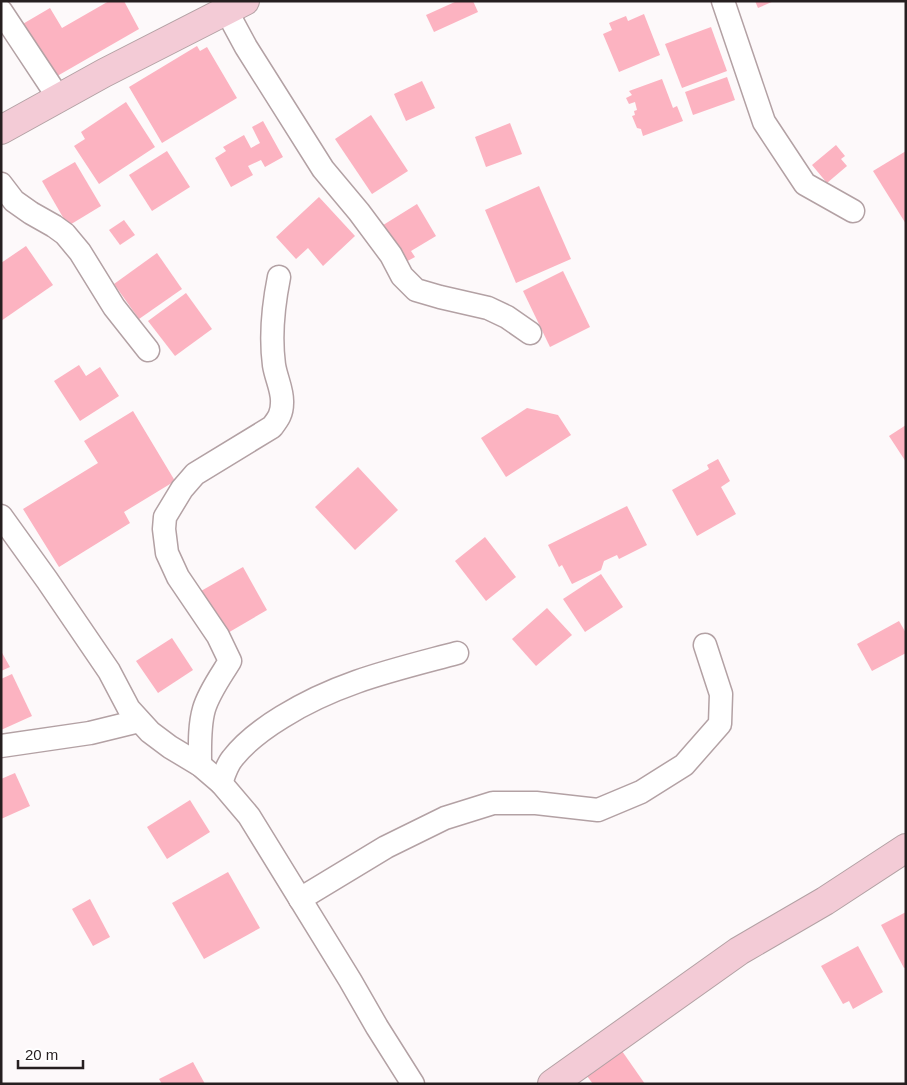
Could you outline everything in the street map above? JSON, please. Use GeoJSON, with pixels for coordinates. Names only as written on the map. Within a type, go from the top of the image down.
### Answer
{"type":"FeatureCollection","features":[{"type":"Feature","properties":{"kind":"street"},"geometry":{"type":"LineString","coordinates":[[723,1],[764,122],[805,184],[853,211]]}},
{"type":"Feature","properties":{"kind":"street"},"geometry":{"type":"LineString","coordinates":[[1,130],[58,97],[236,6],[246,47],[323,169],[364,219],[391,256],[402,276],[416,290],[488,308],[507,317],[530,333]]}},
{"type":"Feature","properties":{"kind":"street"},"geometry":{"type":"LineString","coordinates":[[1,10],[58,97]]}},
{"type":"Feature","properties":{"kind":"street"},"geometry":{"type":"LineString","coordinates":[[1,184],[14,201],[65,234],[80,252],[114,308],[148,350]]}},
{"type":"Feature","properties":{"kind":"street"},"geometry":{"type":"LineString","coordinates":[[200,764],[204,710],[214,687],[230,661],[218,636],[178,577],[167,553],[164,529],[165,517],[182,489],[195,474],[272,427],[281,416],[283,401],[275,375],[272,346],[272,312],[279,277]]}},
{"type":"Feature","properties":{"kind":"street"},"geometry":{"type":"LineString","coordinates":[[1,516],[99,656],[129,709],[150,732],[170,747],[200,764],[221,783],[248,816],[413,1084]]}},
{"type":"Feature","properties":{"kind":"street"},"geometry":{"type":"LineString","coordinates":[[300,899],[386,847],[445,818],[493,803],[536,803],[598,810],[641,792],[684,765],[720,724],[720,694],[705,645]]}},
{"type":"Feature","properties":{"kind":"street"},"geometry":{"type":"LineString","coordinates":[[221,783],[230,760],[266,727],[296,708],[345,685],[376,674],[457,653]]}},
{"type":"Feature","properties":{"kind":"street"},"geometry":{"type":"LineString","coordinates":[[1,746],[90,734],[139,720]]}},
{"type":"Feature","properties":{"kind":"street"},"geometry":{"type":"LineString","coordinates":[[552,1084],[739,951],[833,896],[906,848]]}},
{"type":"Feature","properties":{"kind":"building"},"geometry":{"type":"Polygon","coordinates":[[[109,1],[124,1],[139,29],[52,79],[21,25],[50,8],[62,28],[109,1]]]}},
{"type":"Feature","properties":{"kind":"building"},"geometry":{"type":"Polygon","coordinates":[[[457,1],[473,1],[478,12],[434,32],[426,15],[457,1]]]}},
{"type":"Feature","properties":{"kind":"building"},"geometry":{"type":"Polygon","coordinates":[[[755,1],[774,1],[758,8],[755,1]]]}},
{"type":"Feature","properties":{"kind":"building"},"geometry":{"type":"Polygon","coordinates":[[[644,14],[660,55],[619,72],[603,34],[612,30],[609,23],[626,16],[628,21],[644,14]]]}},
{"type":"Feature","properties":{"kind":"building"},"geometry":{"type":"Polygon","coordinates":[[[711,27],[727,71],[682,88],[665,44],[711,27]]]}},
{"type":"Feature","properties":{"kind":"building"},"geometry":{"type":"Polygon","coordinates":[[[197,46],[200,51],[207,47],[237,98],[162,143],[129,87],[197,46]]]}},
{"type":"Feature","properties":{"kind":"building"},"geometry":{"type":"Polygon","coordinates":[[[727,77],[735,100],[693,115],[685,92],[727,77]]]}},
{"type":"Feature","properties":{"kind":"building"},"geometry":{"type":"Polygon","coordinates":[[[662,79],[673,108],[677,106],[683,121],[643,136],[641,129],[637,128],[632,116],[635,115],[634,111],[637,110],[635,102],[629,104],[626,98],[632,95],[629,91],[662,79]]]}},
{"type":"Feature","properties":{"kind":"building"},"geometry":{"type":"Polygon","coordinates":[[[422,81],[435,108],[406,121],[394,94],[422,81]]]}},
{"type":"Feature","properties":{"kind":"building"},"geometry":{"type":"Polygon","coordinates":[[[126,102],[155,147],[99,184],[74,146],[85,139],[81,132],[126,102]]]}},
{"type":"Feature","properties":{"kind":"building"},"geometry":{"type":"Polygon","coordinates":[[[371,115],[408,171],[372,194],[335,139],[371,115]]]}},
{"type":"Feature","properties":{"kind":"building"},"geometry":{"type":"Polygon","coordinates":[[[263,121],[283,157],[265,167],[261,160],[248,166],[253,175],[231,187],[215,158],[226,151],[223,147],[244,135],[251,148],[260,143],[252,127],[263,121]]]}},
{"type":"Feature","properties":{"kind":"building"},"geometry":{"type":"Polygon","coordinates":[[[510,123],[522,154],[486,167],[475,137],[510,123]]]}},
{"type":"Feature","properties":{"kind":"building"},"geometry":{"type":"Polygon","coordinates":[[[836,145],[845,156],[841,159],[847,166],[827,183],[812,165],[836,145]]]}},
{"type":"Feature","properties":{"kind":"building"},"geometry":{"type":"Polygon","coordinates":[[[167,151],[190,187],[152,211],[129,175],[167,151]]]}},
{"type":"Feature","properties":{"kind":"building"},"geometry":{"type":"Polygon","coordinates":[[[906,151],[906,224],[873,171],[906,151]]]}},
{"type":"Feature","properties":{"kind":"building"},"geometry":{"type":"Polygon","coordinates":[[[75,162],[101,206],[68,226],[42,181],[75,162]]]}},
{"type":"Feature","properties":{"kind":"building"},"geometry":{"type":"Polygon","coordinates":[[[539,186],[571,259],[516,283],[485,210],[539,186]]]}},
{"type":"Feature","properties":{"kind":"building"},"geometry":{"type":"Polygon","coordinates":[[[319,197],[355,236],[323,266],[308,248],[296,259],[276,237],[319,197]]]}},
{"type":"Feature","properties":{"kind":"building"},"geometry":{"type":"Polygon","coordinates":[[[417,204],[436,236],[411,251],[415,257],[402,264],[380,227],[417,204]]]}},
{"type":"Feature","properties":{"kind":"building"},"geometry":{"type":"Polygon","coordinates":[[[124,220],[135,235],[120,245],[109,230],[124,220]]]}},
{"type":"Feature","properties":{"kind":"building"},"geometry":{"type":"Polygon","coordinates":[[[26,246],[53,285],[1,321],[1,263],[26,246]]]}},
{"type":"Feature","properties":{"kind":"building"},"geometry":{"type":"Polygon","coordinates":[[[157,253],[182,289],[139,319],[114,284],[157,253]]]}},
{"type":"Feature","properties":{"kind":"building"},"geometry":{"type":"Polygon","coordinates":[[[563,271],[590,327],[550,347],[523,291],[563,271]]]}},
{"type":"Feature","properties":{"kind":"building"},"geometry":{"type":"Polygon","coordinates":[[[186,293],[212,329],[175,356],[148,321],[186,293]]]}},
{"type":"Feature","properties":{"kind":"building"},"geometry":{"type":"Polygon","coordinates":[[[79,365],[86,376],[100,367],[119,396],[80,421],[54,381],[79,365]]]}},
{"type":"Feature","properties":{"kind":"building"},"geometry":{"type":"Polygon","coordinates":[[[527,408],[558,415],[571,435],[506,477],[481,438],[527,408]]]}},
{"type":"Feature","properties":{"kind":"building"},"geometry":{"type":"Polygon","coordinates":[[[133,411],[175,481],[124,512],[130,523],[59,567],[23,509],[98,463],[84,441],[133,411]]]}},
{"type":"Feature","properties":{"kind":"building"},"geometry":{"type":"Polygon","coordinates":[[[906,425],[906,462],[889,436],[906,425]]]}},
{"type":"Feature","properties":{"kind":"building"},"geometry":{"type":"Polygon","coordinates":[[[718,459],[730,481],[721,487],[736,514],[697,536],[672,490],[709,469],[707,465],[718,459]]]}},
{"type":"Feature","properties":{"kind":"building"},"geometry":{"type":"Polygon","coordinates":[[[358,467],[398,510],[355,550],[315,507],[358,467]]]}},
{"type":"Feature","properties":{"kind":"building"},"geometry":{"type":"Polygon","coordinates":[[[627,506],[647,545],[619,559],[617,555],[604,561],[601,570],[572,584],[562,565],[559,567],[548,545],[627,506]]]}},
{"type":"Feature","properties":{"kind":"building"},"geometry":{"type":"Polygon","coordinates":[[[485,537],[516,577],[486,601],[455,561],[485,537]]]}},
{"type":"Feature","properties":{"kind":"building"},"geometry":{"type":"Polygon","coordinates":[[[243,567],[267,610],[226,634],[201,591],[243,567]]]}},
{"type":"Feature","properties":{"kind":"building"},"geometry":{"type":"Polygon","coordinates":[[[601,574],[623,607],[585,632],[563,599],[601,574]]]}},
{"type":"Feature","properties":{"kind":"building"},"geometry":{"type":"Polygon","coordinates":[[[547,608],[572,635],[536,666],[512,639],[547,608]]]}},
{"type":"Feature","properties":{"kind":"building"},"geometry":{"type":"Polygon","coordinates":[[[899,621],[906,633],[906,653],[872,671],[857,644],[899,621]]]}},
{"type":"Feature","properties":{"kind":"building"},"geometry":{"type":"Polygon","coordinates":[[[172,638],[193,670],[158,693],[136,661],[172,638]]]}},
{"type":"Feature","properties":{"kind":"building"},"geometry":{"type":"Polygon","coordinates":[[[1,651],[10,667],[1,671],[1,651]]]}},
{"type":"Feature","properties":{"kind":"building"},"geometry":{"type":"Polygon","coordinates":[[[12,674],[32,716],[1,730],[1,679],[12,674]]]}},
{"type":"Feature","properties":{"kind":"building"},"geometry":{"type":"Polygon","coordinates":[[[15,773],[30,806],[1,819],[1,779],[15,773]]]}},
{"type":"Feature","properties":{"kind":"building"},"geometry":{"type":"Polygon","coordinates":[[[190,800],[210,832],[167,859],[147,827],[190,800]]]}},
{"type":"Feature","properties":{"kind":"building"},"geometry":{"type":"Polygon","coordinates":[[[228,872],[260,928],[204,959],[172,903],[228,872]]]}},
{"type":"Feature","properties":{"kind":"building"},"geometry":{"type":"Polygon","coordinates":[[[90,899],[110,937],[93,946],[72,909],[90,899]]]}},
{"type":"Feature","properties":{"kind":"building"},"geometry":{"type":"Polygon","coordinates":[[[906,912],[906,967],[904,968],[881,925],[906,912]]]}},
{"type":"Feature","properties":{"kind":"building"},"geometry":{"type":"Polygon","coordinates":[[[858,946],[883,992],[853,1009],[849,1001],[843,1004],[821,966],[858,946]]]}},
{"type":"Feature","properties":{"kind":"building"},"geometry":{"type":"Polygon","coordinates":[[[622,1051],[645,1084],[593,1084],[587,1076],[622,1051]]]}},
{"type":"Feature","properties":{"kind":"building"},"geometry":{"type":"Polygon","coordinates":[[[193,1062],[205,1084],[162,1084],[159,1079],[193,1062]]]}}]}
